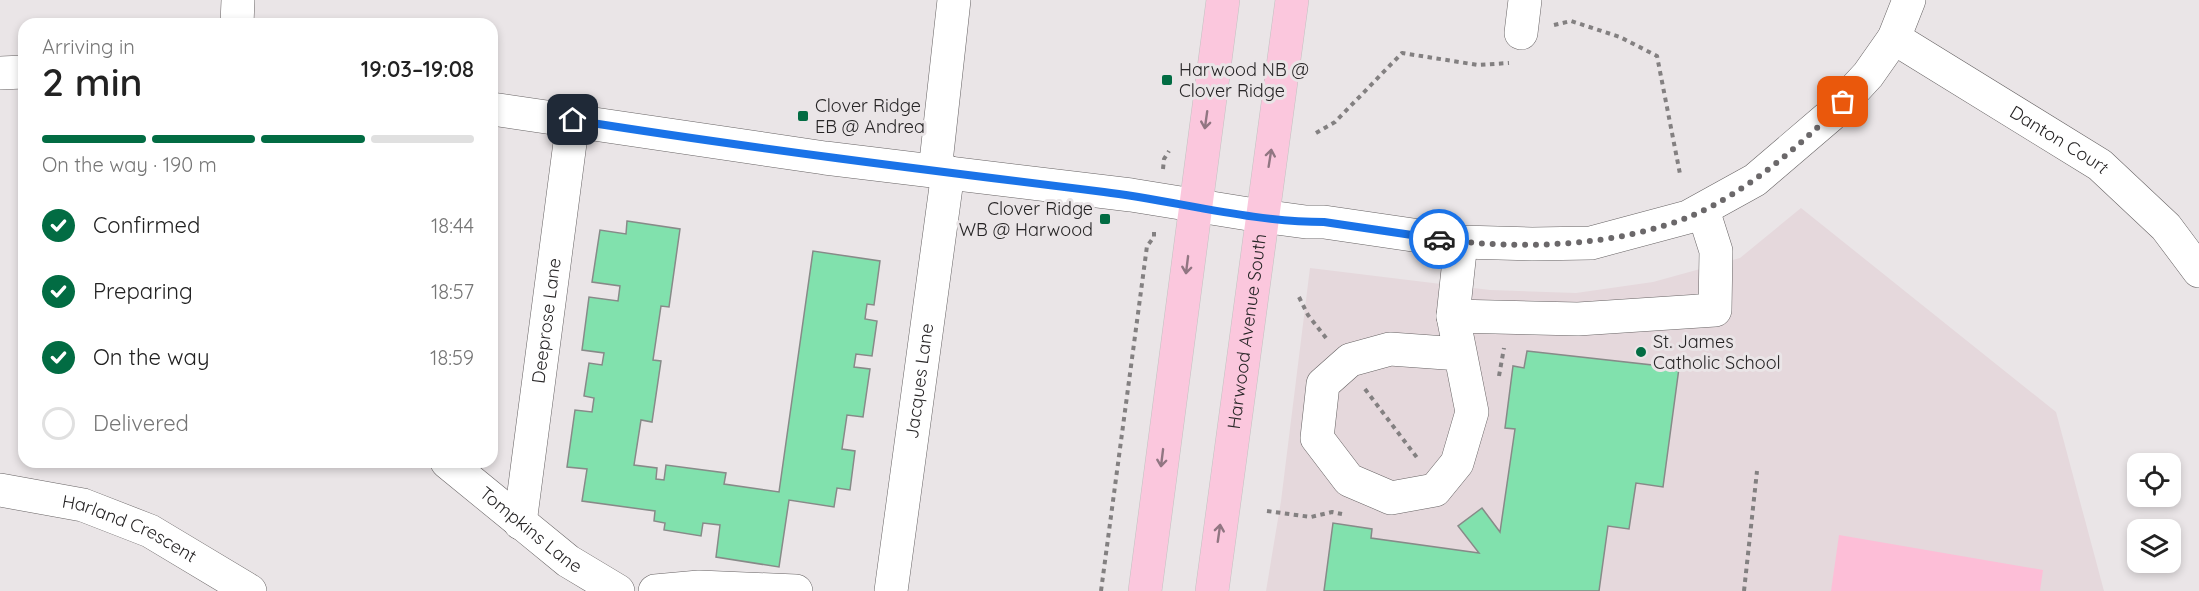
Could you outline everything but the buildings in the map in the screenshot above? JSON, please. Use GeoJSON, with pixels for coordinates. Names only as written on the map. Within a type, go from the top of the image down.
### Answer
{"type":"FeatureCollection","features":[{"type":"Feature","properties":{"kind":"main road"},"geometry":{"type":"LineString","coordinates":[[1145,591],[1223,0]]}},
{"type":"Feature","properties":{"kind":"main road","name":"Harwood Avenue South"},"geometry":{"type":"LineString","coordinates":[[1212,591],[1292,0]]}},
{"type":"Feature","properties":{"kind":"street"},"geometry":{"type":"LineString","coordinates":[[237,18],[238,0]]}},
{"type":"Feature","properties":{"kind":"street","name":"Jacques Lane"},"geometry":{"type":"LineString","coordinates":[[891,591],[942,171],[954,0]]}},
{"type":"Feature","properties":{"kind":"street"},"geometry":{"type":"LineString","coordinates":[[1521,33],[1525,0]]}},
{"type":"Feature","properties":{"kind":"street"},"geometry":{"type":"LineString","coordinates":[[498,110],[825,158],[1131,195],[1195,207],[1306,222],[1324,222],[1461,242],[1592,243],[1688,217],[1755,180],[1831,115],[1868,75],[1894,38],[1909,0]]}},
{"type":"Feature","properties":{"kind":"street","name":"Danton Court"},"geometry":{"type":"LineString","coordinates":[[1894,38],[2100,165],[2166,227],[2199,271]]}},
{"type":"Feature","properties":{"kind":"street"},"geometry":{"type":"LineString","coordinates":[[0,73],[18,72]]}},
{"type":"Feature","properties":{"kind":"street","name":"Deeprose Lane"},"geometry":{"type":"LineString","coordinates":[[520,522],[573,120]]}},
{"type":"Feature","properties":{"kind":"street"},"geometry":{"type":"LineString","coordinates":[[1453,316],[1578,319],[1715,310],[1716,251],[1703,210]]}},
{"type":"Feature","properties":{"kind":"street"},"geometry":{"type":"LineString","coordinates":[[1460,354],[1390,348],[1350,360],[1323,384],[1317,438],[1349,480],[1391,498],[1435,489],[1456,463],[1472,412],[1453,316],[1461,242]]}},
{"type":"Feature","properties":{"kind":"street","name":"Tompkins Lane"},"geometry":{"type":"LineString","coordinates":[[454,468],[568,561],[618,591]]}},
{"type":"Feature","properties":{"kind":"street","name":"Harland Crescent"},"geometry":{"type":"LineString","coordinates":[[0,490],[83,505],[150,531],[250,591]]}},
{"type":"Feature","properties":{"kind":"street"},"geometry":{"type":"LineString","coordinates":[[655,591],[699,586],[796,591]]}},
{"type":"Feature","properties":{"kind":"path"},"geometry":{"type":"LineString","coordinates":[[1316,133],[1335,122],[1402,53],[1478,65],[1503,64],[1512,62],[1521,33],[1571,21],[1620,37],[1657,56],[1680,174]]}},
{"type":"Feature","properties":{"kind":"path"},"geometry":{"type":"LineString","coordinates":[[1101,591],[1147,246],[1154,237]]}},
{"type":"Feature","properties":{"kind":"path"},"geometry":{"type":"LineString","coordinates":[[1299,297],[1308,315],[1438,485]]}},
{"type":"Feature","properties":{"kind":"path"},"geometry":{"type":"LineString","coordinates":[[1744,591],[1757,471]]}},
{"type":"Feature","properties":{"kind":"shaded area","name":"St. James Catholic School"},"geometry":{"type":"Polygon","coordinates":[[[1801,208],[2056,412],[2104,591],[1266,591],[1281,501],[1310,268],[1490,290],[1576,293],[1653,282],[1740,258],[1801,208]]]}},
{"type":"Feature","properties":{"kind":"shaded area"},"geometry":{"type":"Polygon","coordinates":[[[1839,535],[2043,570],[2040,591],[1831,591],[1839,535]]]}},
{"type":"Feature","properties":{"kind":"way so far"},"geometry":{"type":"LineString","coordinates":[[1439,239],[1461,242],[1532,244],[1592,243],[1688,217],[1755,180],[1843,102]]}},
{"type":"Feature","properties":{"kind":"place","name":"Harwood NB @ Clover Ridge"},"geometry":{"type":"Point","coordinates":[1167,80]}},
{"type":"Feature","properties":{"kind":"place","name":"Clover Ridge EB @ Andrea"},"geometry":{"type":"Point","coordinates":[803,116]}},
{"type":"Feature","properties":{"kind":"place","name":"Clover Ridge WB @ Harwood"},"geometry":{"type":"Point","coordinates":[1105,219]}},
{"type":"Feature","properties":{"kind":"place","name":"St. James Catholic School"},"geometry":{"type":"Point","coordinates":[1641,352]}},
{"type":"Feature","properties":{"kind":"route"},"geometry":{"type":"LineString","coordinates":[[573,120],[825,158],[1131,195],[1195,207],[1306,222],[1324,222],[1439,239]]}}]}
